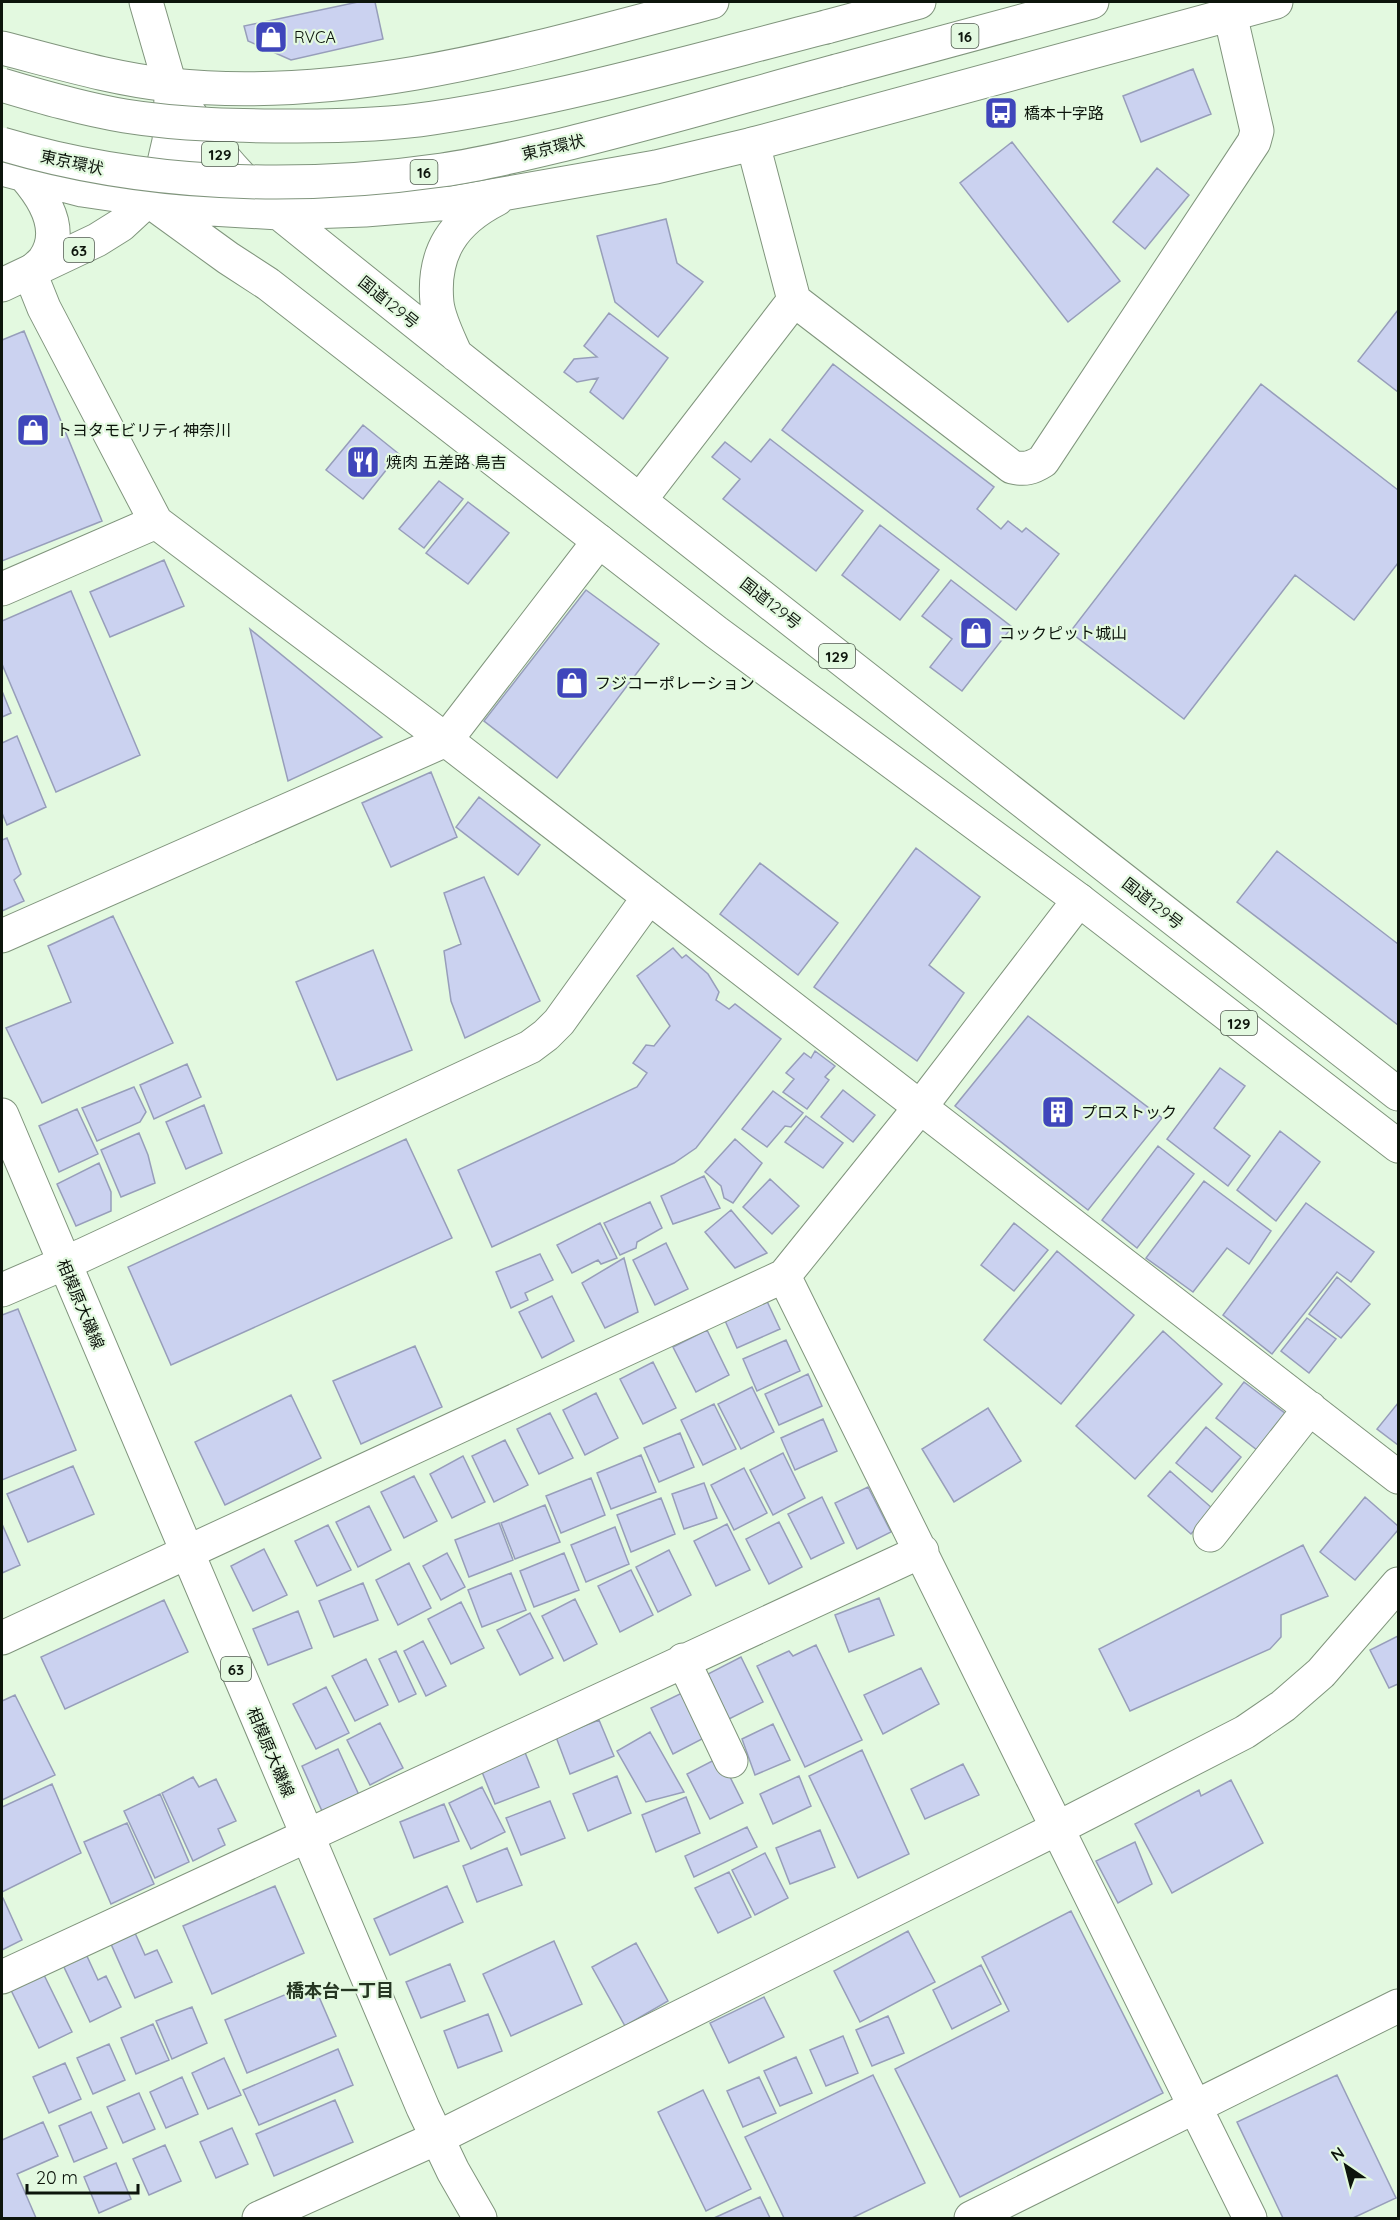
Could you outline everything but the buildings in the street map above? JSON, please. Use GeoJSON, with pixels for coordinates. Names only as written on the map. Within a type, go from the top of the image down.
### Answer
{"type":"FeatureCollection","features":[{"type":"Feature","properties":{"kind":"main road"},"geometry":{"type":"LineString","coordinates":[[146,2],[201,189],[211,209],[268,284]]}},
{"type":"Feature","properties":{"kind":"main road"},"geometry":{"type":"LineString","coordinates":[[2,48],[92,71],[170,85],[255,89],[346,83],[420,73],[504,56],[712,2]]}},
{"type":"Feature","properties":{"kind":"main road"},"geometry":{"type":"LineString","coordinates":[[2,85],[53,101],[126,116],[188,123],[350,126],[431,119],[520,103],[919,2]]}},
{"type":"Feature","properties":{"kind":"main road","name":"東京環状"},"geometry":{"type":"LineString","coordinates":[[2,144],[32,153],[113,170],[189,179],[278,181],[363,179],[443,170],[608,134],[1092,2]]}},
{"type":"Feature","properties":{"kind":"main road"},"geometry":{"type":"LineString","coordinates":[[13,172],[82,190],[211,209],[279,213],[451,203],[656,167],[753,144],[1276,2]]}},
{"type":"Feature","properties":{"kind":"main road"},"geometry":{"type":"LineString","coordinates":[[753,144],[794,300],[1012,467],[1023,470],[1033,468],[1043,461],[1254,142],[1257,131],[1230,14]]}},
{"type":"Feature","properties":{"kind":"main road","name":"63"},"geometry":{"type":"LineString","coordinates":[[16,279],[97,240],[121,225],[148,200],[163,167],[169,141],[172,110],[170,85]]}},
{"type":"Feature","properties":{"kind":"main road","name":"国道129号"},"geometry":{"type":"LineString","coordinates":[[170,85],[228,164],[259,197],[935,734],[1398,1094]]}},
{"type":"Feature","properties":{"kind":"main road"},"geometry":{"type":"LineString","coordinates":[[13,172],[41,195],[52,220],[52,241],[44,260],[16,279],[45,308],[156,522],[446,740],[1398,1477]]}},
{"type":"Feature","properties":{"kind":"main road"},"geometry":{"type":"LineString","coordinates":[[458,357],[446,333],[437,304],[438,272],[446,241],[481,207],[507,194]]}},
{"type":"Feature","properties":{"kind":"main road","name":"129"},"geometry":{"type":"LineString","coordinates":[[148,200],[268,284],[716,632],[1079,900],[1398,1146]]}},
{"type":"Feature","properties":{"kind":"main road"},"geometry":{"type":"LineString","coordinates":[[640,500],[794,300]]}},
{"type":"Feature","properties":{"kind":"main road"},"geometry":{"type":"LineString","coordinates":[[2,589],[156,522]]}},
{"type":"Feature","properties":{"kind":"main road"},"geometry":{"type":"LineString","coordinates":[[2,936],[446,740],[599,541]]}},
{"type":"Feature","properties":{"kind":"main road"},"geometry":{"type":"LineString","coordinates":[[2,1290],[530,1047],[559,1022],[650,897]]}},
{"type":"Feature","properties":{"kind":"main road"},"geometry":{"type":"LineString","coordinates":[[2,1638],[784,1276],[921,1106],[1079,900]]}},
{"type":"Feature","properties":{"kind":"main road","name":"相模原大磯線"},"geometry":{"type":"LineString","coordinates":[[2,1115],[306,1836],[437,2138],[480,2218]]}},
{"type":"Feature","properties":{"kind":"main road"},"geometry":{"type":"LineString","coordinates":[[784,1276],[1250,2218]]}},
{"type":"Feature","properties":{"kind":"main road"},"geometry":{"type":"LineString","coordinates":[[1210,1535],[1310,1408]]}},
{"type":"Feature","properties":{"kind":"main road"},"geometry":{"type":"LineString","coordinates":[[2,1977],[922,1551]]}},
{"type":"Feature","properties":{"kind":"main road"},"geometry":{"type":"LineString","coordinates":[[259,2218],[437,2138],[1056,1829],[1245,1732],[1283,1706],[1321,1673],[1398,1584]]}},
{"type":"Feature","properties":{"kind":"main road"},"geometry":{"type":"LineString","coordinates":[[683,1660],[731,1761]]}},
{"type":"Feature","properties":{"kind":"main road"},"geometry":{"type":"LineString","coordinates":[[971,2218],[1398,2006]]}},
{"type":"Feature","properties":{"kind":"place","name":"RVCA"},"geometry":{"type":"Point","coordinates":[271,37]}},
{"type":"Feature","properties":{"kind":"place","name":"橋本十字路"},"geometry":{"type":"Point","coordinates":[1001,113]}},
{"type":"Feature","properties":{"kind":"place","name":"トヨタモビリティ神奈川"},"geometry":{"type":"Point","coordinates":[33,430]}},
{"type":"Feature","properties":{"kind":"place","name":"焼肉 五差路 鳥吉"},"geometry":{"type":"Point","coordinates":[363,462]}},
{"type":"Feature","properties":{"kind":"place","name":"コックピット城山"},"geometry":{"type":"Point","coordinates":[976,633]}},
{"type":"Feature","properties":{"kind":"place","name":"フジコーポレーション"},"geometry":{"type":"Point","coordinates":[572,683]}},
{"type":"Feature","properties":{"kind":"place","name":"プロストック"},"geometry":{"type":"Point","coordinates":[1058,1112]}},
{"type":"Feature","properties":{"kind":"district","name":"橋本台一丁目"},"geometry":{"type":"Point","coordinates":[340,1990]}}]}
